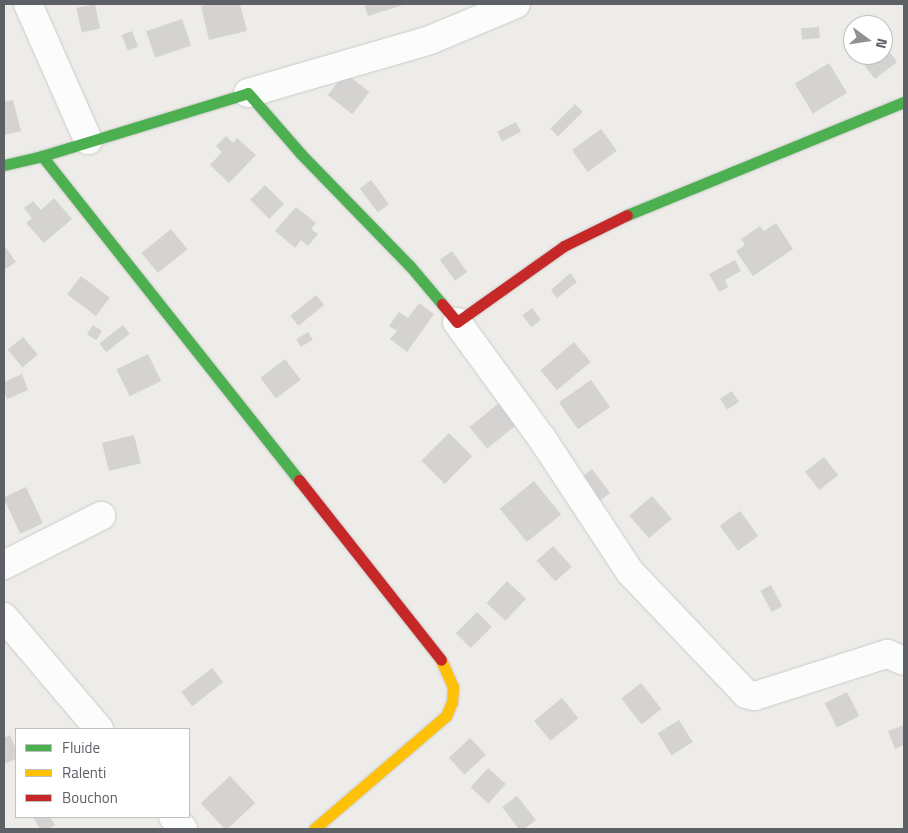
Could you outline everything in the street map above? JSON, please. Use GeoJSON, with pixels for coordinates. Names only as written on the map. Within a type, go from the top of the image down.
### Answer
{"type":"FeatureCollection","features":[{"type":"Feature","properties":{"kind":"street"},"geometry":{"type":"LineString","coordinates":[[28,4],[88,140]]}},
{"type":"Feature","properties":{"kind":"street"},"geometry":{"type":"LineString","coordinates":[[4,165],[42,156],[88,140],[430,40],[516,4]]}},
{"type":"Feature","properties":{"kind":"street"},"geometry":{"type":"LineString","coordinates":[[248,93],[301,154],[410,266],[457,322],[543,440],[630,572],[746,694],[755,696],[887,654],[904,661]]}},
{"type":"Feature","properties":{"kind":"street"},"geometry":{"type":"LineString","coordinates":[[457,322],[564,246],[610,222],[904,102]]}},
{"type":"Feature","properties":{"kind":"street"},"geometry":{"type":"LineString","coordinates":[[42,156],[441,660],[453,687],[452,702],[446,716],[314,829]]}},
{"type":"Feature","properties":{"kind":"street"},"geometry":{"type":"LineString","coordinates":[[4,565],[101,516]]}},
{"type":"Feature","properties":{"kind":"street"},"geometry":{"type":"LineString","coordinates":[[4,617],[98,728]]}},
{"type":"Feature","properties":{"kind":"street"},"geometry":{"type":"LineString","coordinates":[[173,818],[183,829]]}},
{"type":"Feature","properties":{"kind":"building"},"geometry":{"type":"Polygon","coordinates":[[[95,4],[100,28],[82,32],[76,8],[95,4]]]}},
{"type":"Feature","properties":{"kind":"building"},"geometry":{"type":"Polygon","coordinates":[[[210,4],[240,4],[247,31],[209,40],[201,6],[210,4]]]}},
{"type":"Feature","properties":{"kind":"building"},"geometry":{"type":"Polygon","coordinates":[[[364,4],[406,4],[368,16],[364,4]]]}},
{"type":"Feature","properties":{"kind":"building"},"geometry":{"type":"Polygon","coordinates":[[[182,19],[191,45],[155,58],[146,31],[182,19]]]}},
{"type":"Feature","properties":{"kind":"building"},"geometry":{"type":"Polygon","coordinates":[[[819,27],[820,38],[802,40],[801,29],[819,27]]]}},
{"type":"Feature","properties":{"kind":"building"},"geometry":{"type":"Polygon","coordinates":[[[132,31],[138,47],[128,51],[122,35],[132,31]]]}},
{"type":"Feature","properties":{"kind":"building"},"geometry":{"type":"Polygon","coordinates":[[[893,57],[897,62],[875,79],[864,65],[893,65],[893,57]]]}},
{"type":"Feature","properties":{"kind":"building"},"geometry":{"type":"Polygon","coordinates":[[[829,63],[847,93],[813,114],[795,84],[829,63]]]}},
{"type":"Feature","properties":{"kind":"building"},"geometry":{"type":"Polygon","coordinates":[[[345,73],[369,92],[352,114],[328,95],[345,73]]]}},
{"type":"Feature","properties":{"kind":"building"},"geometry":{"type":"Polygon","coordinates":[[[13,100],[21,131],[4,135],[4,102],[13,100]]]}},
{"type":"Feature","properties":{"kind":"building"},"geometry":{"type":"Polygon","coordinates":[[[575,104],[583,112],[558,137],[550,129],[575,104]]]}},
{"type":"Feature","properties":{"kind":"building"},"geometry":{"type":"Polygon","coordinates":[[[516,122],[521,132],[502,141],[497,132],[516,122]]]}},
{"type":"Feature","properties":{"kind":"building"},"geometry":{"type":"Polygon","coordinates":[[[601,129],[617,151],[588,172],[572,150],[601,129]]]}},
{"type":"Feature","properties":{"kind":"building"},"geometry":{"type":"Polygon","coordinates":[[[226,136],[233,143],[237,138],[256,155],[229,183],[210,165],[222,152],[216,146],[226,136]]]}},
{"type":"Feature","properties":{"kind":"building"},"geometry":{"type":"Polygon","coordinates":[[[371,180],[389,204],[378,212],[360,188],[371,180]]]}},
{"type":"Feature","properties":{"kind":"building"},"geometry":{"type":"Polygon","coordinates":[[[265,185],[284,204],[269,219],[250,200],[265,185]]]}},
{"type":"Feature","properties":{"kind":"building"},"geometry":{"type":"Polygon","coordinates":[[[54,198],[72,219],[44,243],[26,223],[32,218],[24,208],[33,201],[41,210],[54,198]]]}},
{"type":"Feature","properties":{"kind":"building"},"geometry":{"type":"Polygon","coordinates":[[[296,207],[316,223],[311,229],[318,234],[308,246],[301,240],[295,248],[275,231],[296,207]]]}},
{"type":"Feature","properties":{"kind":"building"},"geometry":{"type":"Polygon","coordinates":[[[776,223],[793,249],[753,276],[736,251],[745,245],[741,239],[760,226],[764,231],[776,223]]]}},
{"type":"Feature","properties":{"kind":"building"},"geometry":{"type":"Polygon","coordinates":[[[171,229],[187,249],[158,273],[141,253],[171,229]]]}},
{"type":"Feature","properties":{"kind":"building"},"geometry":{"type":"Polygon","coordinates":[[[4,245],[16,262],[4,270],[4,245]]]}},
{"type":"Feature","properties":{"kind":"building"},"geometry":{"type":"Polygon","coordinates":[[[452,251],[467,272],[455,281],[440,260],[452,251]]]}},
{"type":"Feature","properties":{"kind":"building"},"geometry":{"type":"Polygon","coordinates":[[[735,260],[741,271],[725,280],[728,287],[719,292],[709,274],[735,260]]]}},
{"type":"Feature","properties":{"kind":"building"},"geometry":{"type":"Polygon","coordinates":[[[570,273],[577,282],[557,298],[551,290],[570,273]]]}},
{"type":"Feature","properties":{"kind":"building"},"geometry":{"type":"Polygon","coordinates":[[[81,276],[110,298],[96,316],[67,294],[81,276]]]}},
{"type":"Feature","properties":{"kind":"building"},"geometry":{"type":"Polygon","coordinates":[[[316,295],[324,305],[299,326],[290,316],[316,295]]]}},
{"type":"Feature","properties":{"kind":"building"},"geometry":{"type":"Polygon","coordinates":[[[419,303],[434,314],[407,352],[390,339],[397,331],[389,326],[399,312],[408,318],[419,303]]]}},
{"type":"Feature","properties":{"kind":"building"},"geometry":{"type":"Polygon","coordinates":[[[532,308],[541,320],[531,327],[522,315],[532,308]]]}},
{"type":"Feature","properties":{"kind":"building"},"geometry":{"type":"Polygon","coordinates":[[[93,325],[102,331],[96,340],[87,334],[93,325]]]}},
{"type":"Feature","properties":{"kind":"building"},"geometry":{"type":"Polygon","coordinates":[[[123,325],[130,334],[106,352],[99,343],[123,325]]]}},
{"type":"Feature","properties":{"kind":"building"},"geometry":{"type":"Polygon","coordinates":[[[308,332],[313,340],[301,347],[296,339],[308,332]]]}},
{"type":"Feature","properties":{"kind":"building"},"geometry":{"type":"Polygon","coordinates":[[[23,337],[38,355],[22,367],[8,350],[23,337]]]}},
{"type":"Feature","properties":{"kind":"building"},"geometry":{"type":"Polygon","coordinates":[[[574,342],[591,362],[557,390],[540,370],[574,342]]]}},
{"type":"Feature","properties":{"kind":"building"},"geometry":{"type":"Polygon","coordinates":[[[148,354],[161,381],[130,396],[117,369],[148,354]]]}},
{"type":"Feature","properties":{"kind":"building"},"geometry":{"type":"Polygon","coordinates":[[[285,359],[301,380],[276,398],[260,378],[285,359]]]}},
{"type":"Feature","properties":{"kind":"building"},"geometry":{"type":"Polygon","coordinates":[[[22,374],[28,390],[7,399],[4,391],[4,382],[22,374]]]}},
{"type":"Feature","properties":{"kind":"building"},"geometry":{"type":"Polygon","coordinates":[[[591,380],[610,407],[578,429],[559,402],[591,380]]]}},
{"type":"Feature","properties":{"kind":"building"},"geometry":{"type":"Polygon","coordinates":[[[732,391],[739,402],[727,409],[720,398],[732,391]]]}},
{"type":"Feature","properties":{"kind":"building"},"geometry":{"type":"Polygon","coordinates":[[[499,403],[517,425],[487,449],[469,427],[499,403]]]}},
{"type":"Feature","properties":{"kind":"building"},"geometry":{"type":"Polygon","coordinates":[[[449,433],[472,456],[445,484],[421,461],[449,433]]]}},
{"type":"Feature","properties":{"kind":"building"},"geometry":{"type":"Polygon","coordinates":[[[134,435],[141,463],[109,471],[102,443],[134,435]]]}},
{"type":"Feature","properties":{"kind":"building"},"geometry":{"type":"Polygon","coordinates":[[[824,457],[838,475],[819,490],[805,472],[824,457]]]}},
{"type":"Feature","properties":{"kind":"building"},"geometry":{"type":"Polygon","coordinates":[[[592,469],[610,493],[599,501],[581,477],[592,469]]]}},
{"type":"Feature","properties":{"kind":"building"},"geometry":{"type":"Polygon","coordinates":[[[534,481],[561,514],[527,542],[500,509],[534,481]]]}},
{"type":"Feature","properties":{"kind":"building"},"geometry":{"type":"Polygon","coordinates":[[[26,487],[43,523],[20,534],[4,497],[26,487]]]}},
{"type":"Feature","properties":{"kind":"building"},"geometry":{"type":"Polygon","coordinates":[[[652,496],[672,519],[649,538],[629,516],[652,496]]]}},
{"type":"Feature","properties":{"kind":"building"},"geometry":{"type":"Polygon","coordinates":[[[740,511],[758,536],[738,551],[720,526],[740,511]]]}},
{"type":"Feature","properties":{"kind":"building"},"geometry":{"type":"Polygon","coordinates":[[[553,546],[572,567],[555,582],[537,561],[553,546]]]}},
{"type":"Feature","properties":{"kind":"building"},"geometry":{"type":"Polygon","coordinates":[[[507,581],[526,599],[506,621],[487,603],[507,581]]]}},
{"type":"Feature","properties":{"kind":"building"},"geometry":{"type":"Polygon","coordinates":[[[771,585],[782,606],[772,612],[760,591],[771,585]]]}},
{"type":"Feature","properties":{"kind":"building"},"geometry":{"type":"Polygon","coordinates":[[[477,612],[492,627],[471,648],[456,633],[477,612]]]}},
{"type":"Feature","properties":{"kind":"building"},"geometry":{"type":"Polygon","coordinates":[[[212,668],[223,682],[192,706],[181,692],[212,668]]]}},
{"type":"Feature","properties":{"kind":"building"},"geometry":{"type":"Polygon","coordinates":[[[641,683],[661,709],[642,724],[621,698],[641,683]]]}},
{"type":"Feature","properties":{"kind":"building"},"geometry":{"type":"Polygon","coordinates":[[[847,692],[859,716],[837,727],[825,703],[847,692]]]}},
{"type":"Feature","properties":{"kind":"building"},"geometry":{"type":"Polygon","coordinates":[[[562,698],[578,718],[550,741],[534,721],[562,698]]]}},
{"type":"Feature","properties":{"kind":"building"},"geometry":{"type":"Polygon","coordinates":[[[679,720],[693,742],[672,755],[658,733],[679,720]]]}},
{"type":"Feature","properties":{"kind":"building"},"geometry":{"type":"Polygon","coordinates":[[[904,725],[904,745],[895,749],[888,731],[904,725]]]}},
{"type":"Feature","properties":{"kind":"building"},"geometry":{"type":"Polygon","coordinates":[[[10,735],[15,747],[15,759],[4,764],[4,738],[10,735]]]}},
{"type":"Feature","properties":{"kind":"building"},"geometry":{"type":"Polygon","coordinates":[[[470,738],[486,755],[464,775],[449,758],[470,738]]]}},
{"type":"Feature","properties":{"kind":"building"},"geometry":{"type":"Polygon","coordinates":[[[488,768],[506,784],[488,803],[471,787],[488,768]]]}},
{"type":"Feature","properties":{"kind":"building"},"geometry":{"type":"Polygon","coordinates":[[[230,776],[255,803],[227,829],[225,829],[201,803],[230,776]]]}},
{"type":"Feature","properties":{"kind":"building"},"geometry":{"type":"Polygon","coordinates":[[[517,796],[536,820],[524,829],[519,829],[502,807],[517,796]]]}},
{"type":"Feature","properties":{"kind":"building"},"geometry":{"type":"Polygon","coordinates":[[[34,818],[51,818],[55,825],[48,829],[40,829],[34,818]]]}},
{"type":"Feature","properties":{"kind":"traffic: fast"},"geometry":{"type":"LineString","coordinates":[[4,165],[42,156],[248,93],[301,154],[410,266],[442,304]]}},
{"type":"Feature","properties":{"kind":"traffic: fast"},"geometry":{"type":"LineString","coordinates":[[627,215],[904,102]]}},
{"type":"Feature","properties":{"kind":"traffic: fast"},"geometry":{"type":"LineString","coordinates":[[42,156],[299,480]]}},
{"type":"Feature","properties":{"kind":"traffic: slow"},"geometry":{"type":"LineString","coordinates":[[314,829],[446,716],[452,702],[453,687],[441,660]]}},
{"type":"Feature","properties":{"kind":"traffic: jam"},"geometry":{"type":"LineString","coordinates":[[442,304],[457,322],[564,246],[627,215]]}},
{"type":"Feature","properties":{"kind":"traffic: jam"},"geometry":{"type":"LineString","coordinates":[[299,480],[441,660]]}}]}
